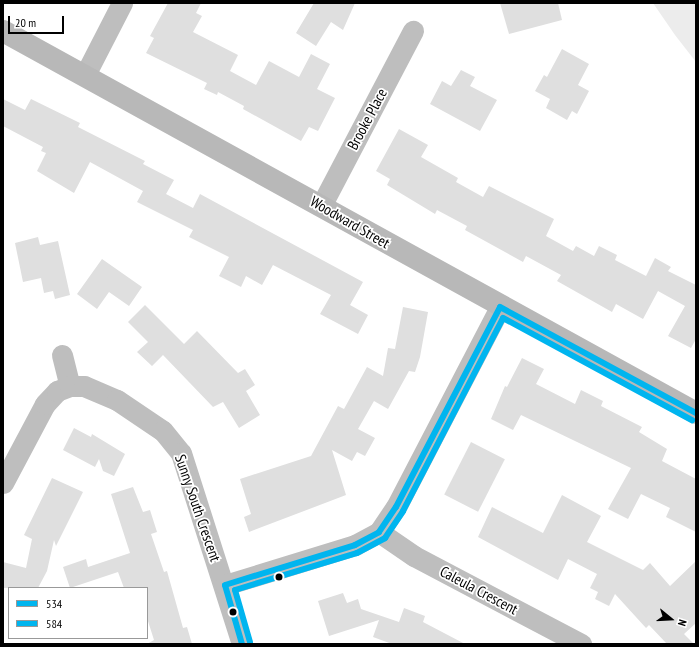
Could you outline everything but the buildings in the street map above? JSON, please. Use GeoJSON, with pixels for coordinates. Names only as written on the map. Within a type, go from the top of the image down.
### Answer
{"type":"FeatureCollection","features":[{"type":"Feature","properties":{"kind":"street"},"geometry":{"type":"LineString","coordinates":[[85,75],[122,3]]}},
{"type":"Feature","properties":{"kind":"street","name":"Woodward Street"},"geometry":{"type":"LineString","coordinates":[[3,31],[321,206],[500,307],[696,413]]}},
{"type":"Feature","properties":{"kind":"street","name":"Brooke Place"},"geometry":{"type":"LineString","coordinates":[[321,206],[413,32]]}},
{"type":"Feature","properties":{"kind":"street"},"geometry":{"type":"LineString","coordinates":[[225,585],[355,545],[379,532],[396,507],[500,307]]}},
{"type":"Feature","properties":{"kind":"street"},"geometry":{"type":"LineString","coordinates":[[3,483],[45,404],[57,391],[70,386],[62,356]]}},
{"type":"Feature","properties":{"kind":"street","name":"Sunny South Crescent"},"geometry":{"type":"LineString","coordinates":[[70,386],[96,389],[117,400],[174,441],[181,453],[225,585],[242,644]]}},
{"type":"Feature","properties":{"kind":"street","name":"Caleula Crescent"},"geometry":{"type":"LineString","coordinates":[[379,532],[414,556],[581,644]]}},
{"type":"Feature","properties":{"kind":"shaded area"},"geometry":{"type":"Polygon","coordinates":[[[653,3],[696,3],[696,62],[675,35],[653,3]]]}},
{"type":"Feature","properties":{"kind":"transit line","name":"534"},"geometry":{"type":"LineString","coordinates":[[242,644],[225,585],[355,545],[379,532],[396,507],[500,307],[696,413]]}},
{"type":"Feature","properties":{"kind":"transit line","name":"584"},"geometry":{"type":"LineString","coordinates":[[250,642],[235,590],[357,553],[385,538],[403,511],[503,318],[692,420]]}}]}
